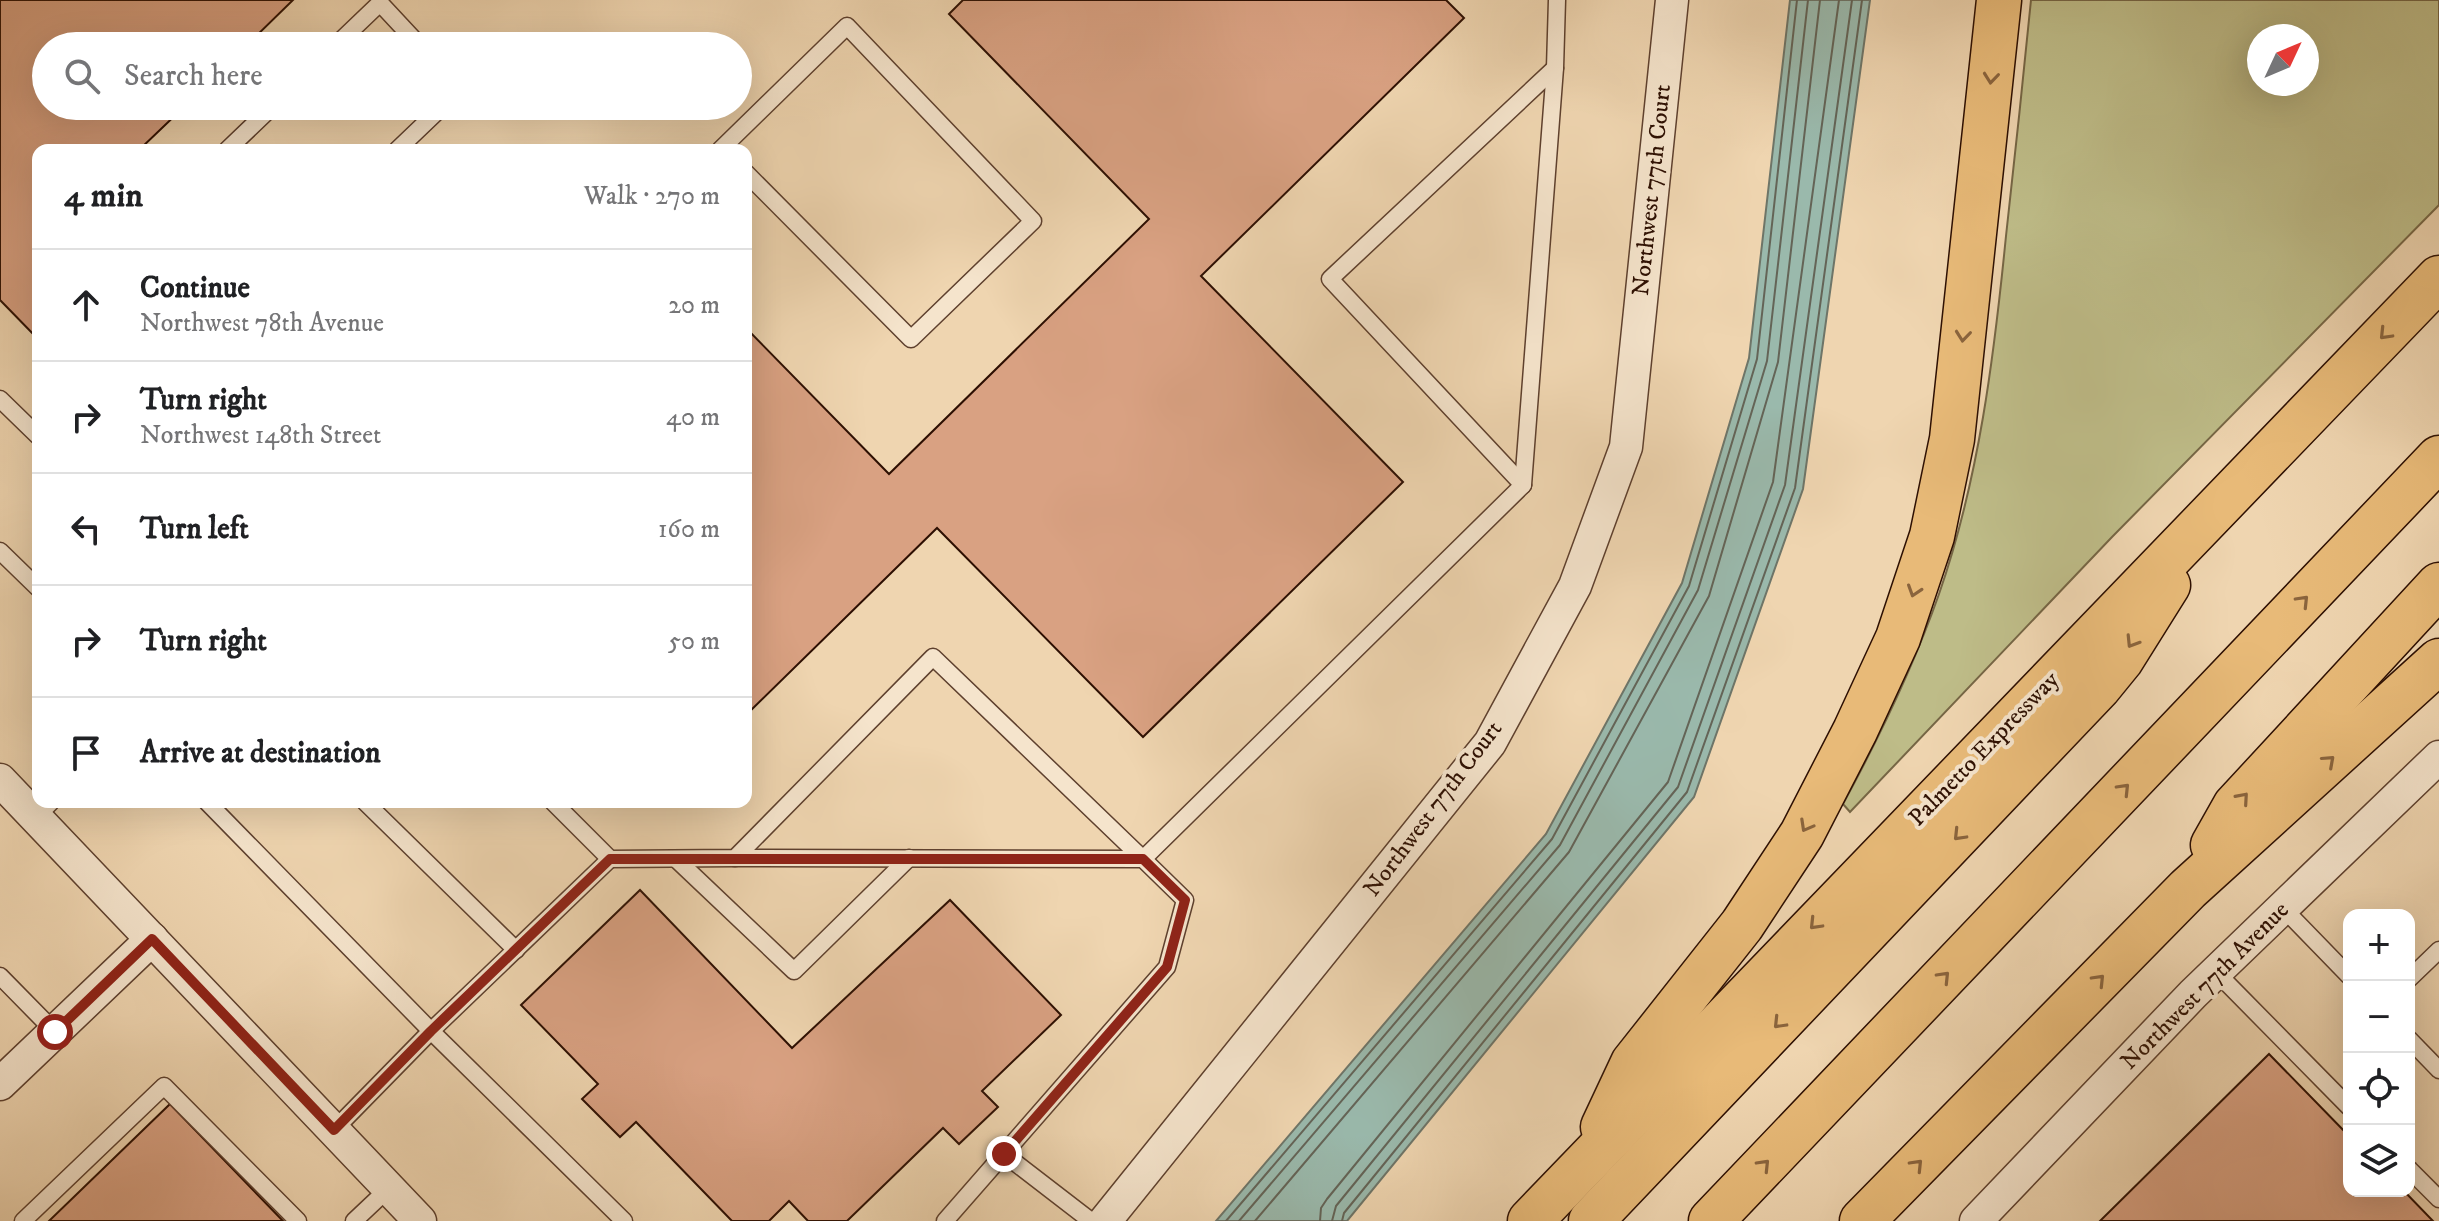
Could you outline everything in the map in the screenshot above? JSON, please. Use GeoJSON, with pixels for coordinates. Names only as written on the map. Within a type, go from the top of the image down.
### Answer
{"type":"FeatureCollection","features":[{"type":"Feature","properties":{"kind":"highway"},"geometry":{"type":"LineString","coordinates":[[1587,1161],[1633,1063],[1742,925],[1802,834],[1898,638],[1932,536],[1952,439],[1999,0]]}},
{"type":"Feature","properties":{"kind":"highway","name":"Palmetto Expressway"},"geometry":{"type":"LineString","coordinates":[[1530,1221],[2439,278]]}},
{"type":"Feature","properties":{"kind":"highway"},"geometry":{"type":"LineString","coordinates":[[1711,1221],[2439,458]]}},
{"type":"Feature","properties":{"kind":"highway"},"geometry":{"type":"LineString","coordinates":[[1591,1221],[2099,687],[2121,660],[2219,505]]}},
{"type":"Feature","properties":{"kind":"highway"},"geometry":{"type":"LineString","coordinates":[[2188,889],[2235,806],[2439,585]]}},
{"type":"Feature","properties":{"kind":"highway"},"geometry":{"type":"LineString","coordinates":[[1862,1221],[2188,889],[2439,661]]}},
{"type":"Feature","properties":{"kind":"street","name":"Northwest 77th Court"},"geometry":{"type":"LineString","coordinates":[[1105,1221],[1490,743],[1575,586],[1626,447],[1672,0]]}},
{"type":"Feature","properties":{"kind":"street","name":"Northwest 77th Avenue"},"geometry":{"type":"LineString","coordinates":[[1976,1221],[2216,972],[2439,757]]}},
{"type":"Feature","properties":{"kind":"street"},"geometry":{"type":"LineString","coordinates":[[0,780],[32,801]]}},
{"type":"Feature","properties":{"kind":"street"},"geometry":{"type":"LineString","coordinates":[[44,809],[152,939],[420,1221]]}},
{"type":"Feature","properties":{"kind":"street"},"geometry":{"type":"LineString","coordinates":[[0,1084],[152,939]]}},
{"type":"Feature","properties":{"kind":"lane"},"geometry":{"type":"LineString","coordinates":[[334,1130],[431,1031],[610,859],[1143,859],[1523,485],[1555,68],[1557,0]]}},
{"type":"Feature","properties":{"kind":"lane"},"geometry":{"type":"LineString","coordinates":[[350,32],[380,3],[407,32]]}},
{"type":"Feature","properties":{"kind":"lane"},"geometry":{"type":"LineString","coordinates":[[752,119],[847,26],[1033,221],[911,339],[752,179]]}},
{"type":"Feature","properties":{"kind":"lane"},"geometry":{"type":"LineString","coordinates":[[1523,485],[1330,279],[1555,68]]}},
{"type":"Feature","properties":{"kind":"lane"},"geometry":{"type":"LineString","coordinates":[[233,144],[258,120]]}},
{"type":"Feature","properties":{"kind":"lane"},"geometry":{"type":"LineString","coordinates":[[403,144],[428,120]]}},
{"type":"Feature","properties":{"kind":"lane"},"geometry":{"type":"LineString","coordinates":[[727,144],[751,120]]}},
{"type":"Feature","properties":{"kind":"lane"},"geometry":{"type":"LineString","coordinates":[[0,399],[32,430]]}},
{"type":"Feature","properties":{"kind":"lane"},"geometry":{"type":"LineString","coordinates":[[0,551],[32,582]]}},
{"type":"Feature","properties":{"kind":"lane"},"geometry":{"type":"LineString","coordinates":[[735,858],[933,657],[1185,900],[1167,967],[945,1221]]}},
{"type":"Feature","properties":{"kind":"lane"},"geometry":{"type":"LineString","coordinates":[[213,808],[431,1031],[624,1221]]}},
{"type":"Feature","properties":{"kind":"lane"},"geometry":{"type":"LineString","coordinates":[[371,808],[516,950]]}},
{"type":"Feature","properties":{"kind":"lane"},"geometry":{"type":"LineString","coordinates":[[559,808],[610,859]]}},
{"type":"Feature","properties":{"kind":"lane"},"geometry":{"type":"LineString","coordinates":[[676,859],[794,971],[909,858]]}},
{"type":"Feature","properties":{"kind":"lane"},"geometry":{"type":"LineString","coordinates":[[2283,908],[2343,970]]}},
{"type":"Feature","properties":{"kind":"lane"},"geometry":{"type":"LineString","coordinates":[[2415,973],[2439,950]]}},
{"type":"Feature","properties":{"kind":"lane"},"geometry":{"type":"LineString","coordinates":[[2216,972],[2343,1101]]}},
{"type":"Feature","properties":{"kind":"lane"},"geometry":{"type":"LineString","coordinates":[[0,976],[55,1032]]}},
{"type":"Feature","properties":{"kind":"lane"},"geometry":{"type":"LineString","coordinates":[[2415,1045],[2439,1070]]}},
{"type":"Feature","properties":{"kind":"lane"},"geometry":{"type":"LineString","coordinates":[[23,1221],[164,1086],[298,1221]]}},
{"type":"Feature","properties":{"kind":"lane"},"geometry":{"type":"LineString","coordinates":[[1004,1154],[1091,1221]]}},
{"type":"Feature","properties":{"kind":"lane"},"geometry":{"type":"LineString","coordinates":[[2415,1175],[2439,1199]]}},
{"type":"Feature","properties":{"kind":"lane"},"geometry":{"type":"LineString","coordinates":[[354,1221],[389,1188]]}},
{"type":"Feature","properties":{"kind":"shaded area"},"geometry":{"type":"Polygon","coordinates":[[[2031,0],[2439,0],[2439,205],[2112,537],[1850,812],[1843,804],[1907,675],[1953,551],[1975,462],[1996,327],[2031,0]]]}},
{"type":"Feature","properties":{"kind":"water"},"geometry":{"type":"Polygon","coordinates":[[[1790,0],[1870,0],[1803,489],[1694,797],[1347,1221],[1216,1221],[1546,834],[1682,583],[1749,358],[1790,0]]]}},
{"type":"Feature","properties":{"kind":"building"},"geometry":{"type":"Polygon","coordinates":[[[0,0],[293,0],[260,32],[32,32],[32,120],[170,120],[145,144],[32,144],[32,333],[0,300],[0,0]]]}},
{"type":"Feature","properties":{"kind":"building"},"geometry":{"type":"Polygon","coordinates":[[[963,0],[1446,0],[1464,18],[1201,276],[1403,482],[1143,737],[937,528],[752,709],[752,334],[889,474],[1149,219],[949,14],[963,0]]]}},
{"type":"Feature","properties":{"kind":"building"},"geometry":{"type":"Polygon","coordinates":[[[640,890],[792,1048],[950,900],[1061,1015],[982,1091],[998,1107],[959,1144],[943,1128],[847,1221],[808,1221],[789,1201],[769,1221],[732,1221],[636,1122],[620,1137],[582,1099],[598,1084],[521,1005],[640,890]]]}},
{"type":"Feature","properties":{"kind":"building"},"geometry":{"type":"Polygon","coordinates":[[[2269,1054],[2343,1130],[2343,1197],[2410,1197],[2433,1221],[2100,1221],[2269,1054]]]}},
{"type":"Feature","properties":{"kind":"building"},"geometry":{"type":"Polygon","coordinates":[[[170,1104],[283,1221],[49,1221],[170,1104]]]}},
{"type":"Feature","properties":{"kind":"route"},"geometry":{"type":"LineString","coordinates":[[55,1032],[152,939],[334,1130],[431,1031],[610,859],[1143,859],[1185,900],[1167,967],[1004,1154]]}}]}
